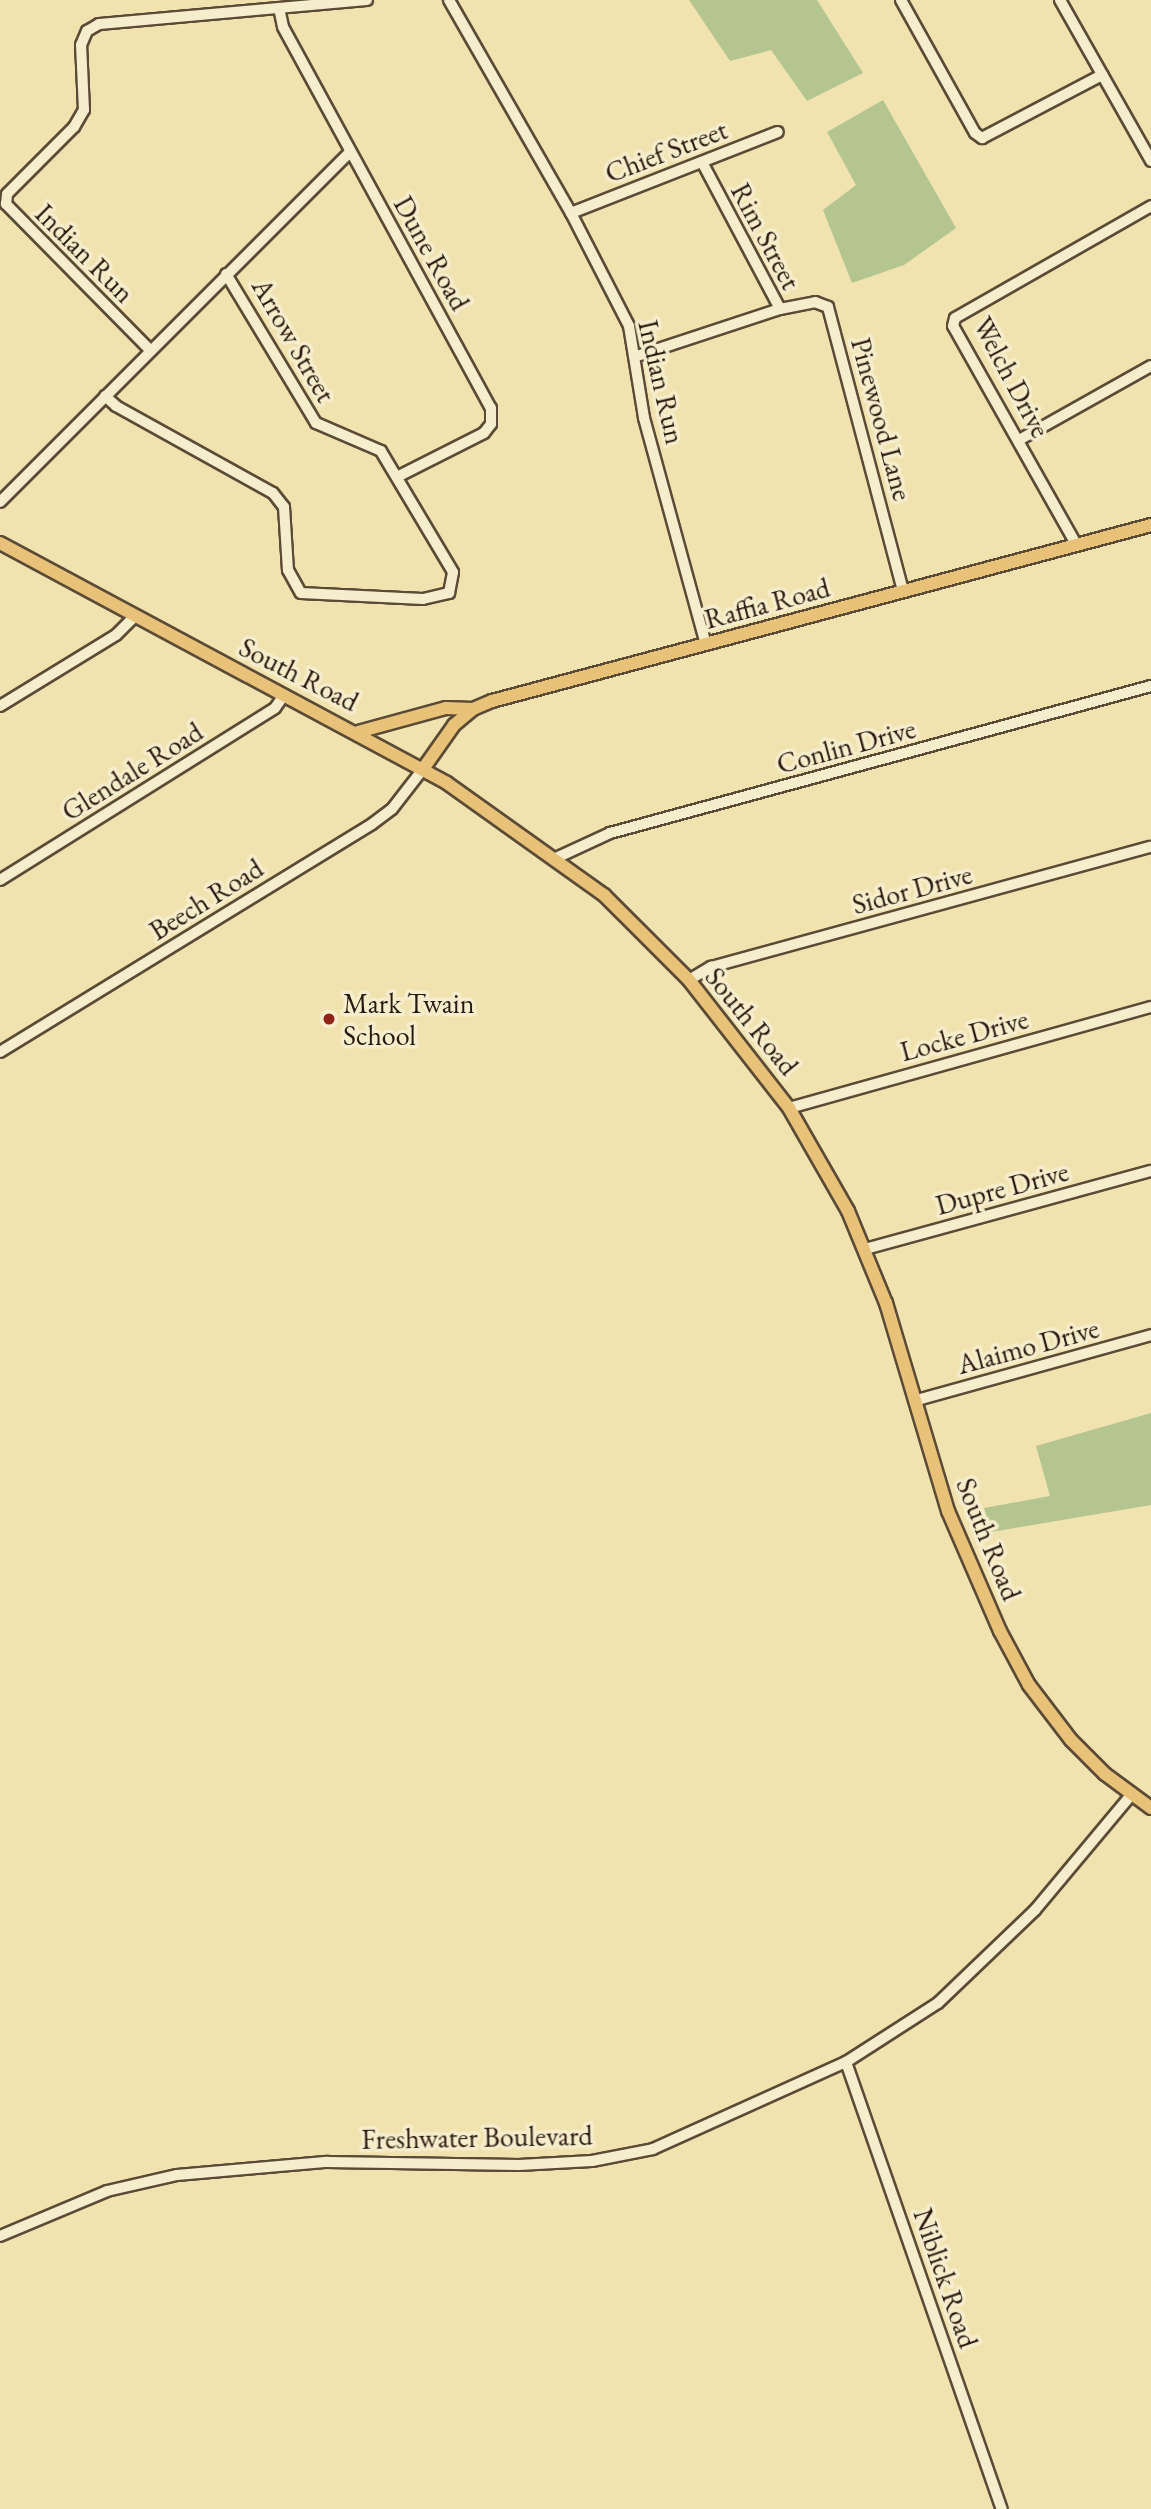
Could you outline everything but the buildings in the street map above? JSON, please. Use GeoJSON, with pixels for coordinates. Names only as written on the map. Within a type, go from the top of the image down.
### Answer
{"type":"FeatureCollection","features":[{"type":"Feature","properties":{"kind":"main road","name":"Raffia Road"},"geometry":{"type":"LineString","coordinates":[[358,732],[446,708],[472,709],[1151,525]]}},
{"type":"Feature","properties":{"kind":"main road","name":"South Road"},"geometry":{"type":"LineString","coordinates":[[0,543],[423,769],[556,858],[604,895],[689,981],[789,1108],[865,1249],[917,1400],[948,1511],[1000,1631],[1029,1685],[1070,1740],[1151,1808]]}},
{"type":"Feature","properties":{"kind":"main road"},"geometry":{"type":"LineString","coordinates":[[423,769],[454,725],[472,709]]}},
{"type":"Feature","properties":{"kind":"street","name":"Indian Run"},"geometry":{"type":"LineString","coordinates":[[149,349],[13,214],[7,194],[74,127],[84,110],[81,45],[87,31],[99,24],[367,0]]}},
{"type":"Feature","properties":{"kind":"street","name":"Indian Run"},"geometry":{"type":"LineString","coordinates":[[449,0],[616,296],[637,356],[644,418],[706,645]]}},
{"type":"Feature","properties":{"kind":"street"},"geometry":{"type":"LineString","coordinates":[[901,0],[975,133],[982,138],[1102,75]]}},
{"type":"Feature","properties":{"kind":"street"},"geometry":{"type":"LineString","coordinates":[[1060,0],[1151,160]]}},
{"type":"Feature","properties":{"kind":"street","name":"Dune Road"},"geometry":{"type":"LineString","coordinates":[[279,8],[283,27],[491,408],[491,424],[484,433],[397,477]]}},
{"type":"Feature","properties":{"kind":"street","name":"Chief Street"},"geometry":{"type":"LineString","coordinates":[[571,213],[778,132]]}},
{"type":"Feature","properties":{"kind":"street","name":"Arrow Street"},"geometry":{"type":"LineString","coordinates":[[105,396],[116,406],[273,493],[288,521],[292,584],[314,596],[437,599],[449,593],[453,572],[381,451],[316,423],[226,274],[350,152]]}},
{"type":"Feature","properties":{"kind":"street","name":"Rim Street"},"geometry":{"type":"LineString","coordinates":[[637,356],[780,309],[702,163]]}},
{"type":"Feature","properties":{"kind":"street","name":"Welch Drive"},"geometry":{"type":"LineString","coordinates":[[1076,544],[953,326],[955,318],[1151,206]]}},
{"type":"Feature","properties":{"kind":"street"},"geometry":{"type":"LineString","coordinates":[[0,502],[226,274]]}},
{"type":"Feature","properties":{"kind":"street","name":"Pinewood Lane"},"geometry":{"type":"LineString","coordinates":[[780,309],[815,302],[828,307],[903,592]]}},
{"type":"Feature","properties":{"kind":"street"},"geometry":{"type":"LineString","coordinates":[[1019,440],[1151,366]]}},
{"type":"Feature","properties":{"kind":"street"},"geometry":{"type":"LineString","coordinates":[[0,706],[116,635],[135,616]]}},
{"type":"Feature","properties":{"kind":"street","name":"Conlin Drive"},"geometry":{"type":"LineString","coordinates":[[556,858],[610,833],[1151,686]]}},
{"type":"Feature","properties":{"kind":"street","name":"Glendale Road"},"geometry":{"type":"LineString","coordinates":[[0,880],[275,708],[284,695]]}},
{"type":"Feature","properties":{"kind":"street","name":"Beech Road"},"geometry":{"type":"LineString","coordinates":[[0,1052],[372,824],[392,809],[423,769]]}},
{"type":"Feature","properties":{"kind":"street","name":"Sidor Drive"},"geometry":{"type":"LineString","coordinates":[[689,981],[711,967],[1151,847]]}},
{"type":"Feature","properties":{"kind":"street","name":"Locke Drive"},"geometry":{"type":"LineString","coordinates":[[789,1108],[1151,1007]]}},
{"type":"Feature","properties":{"kind":"street","name":"Dupre Drive"},"geometry":{"type":"LineString","coordinates":[[865,1249],[1151,1171]]}},
{"type":"Feature","properties":{"kind":"street","name":"Alaimo Drive"},"geometry":{"type":"LineString","coordinates":[[917,1400],[1151,1335]]}},
{"type":"Feature","properties":{"kind":"street","name":"Freshwater Boulevard"},"geometry":{"type":"LineString","coordinates":[[0,2236],[108,2190],[177,2175],[327,2162],[580,2162],[653,2149],[846,2062],[938,2003],[990,1957],[1132,1794]]}},
{"type":"Feature","properties":{"kind":"street","name":"Niblick Road"},"geometry":{"type":"LineString","coordinates":[[846,2062],[1002,2509]]}},
{"type":"Feature","properties":{"kind":"green space"},"geometry":{"type":"Polygon","coordinates":[[[689,0],[817,0],[863,73],[807,101],[771,50],[730,61],[689,0]]]}},
{"type":"Feature","properties":{"kind":"green space"},"geometry":{"type":"Polygon","coordinates":[[[883,100],[956,228],[904,265],[852,283],[823,210],[856,185],[827,132],[883,100]]]}},
{"type":"Feature","properties":{"kind":"green space"},"geometry":{"type":"Polygon","coordinates":[[[1151,1413],[1151,1505],[991,1532],[984,1508],[1050,1496],[1036,1446],[1151,1413]]]}},
{"type":"Feature","properties":{"kind":"place","name":"Mark Twain School"},"geometry":{"type":"Point","coordinates":[329,1019]}}]}
